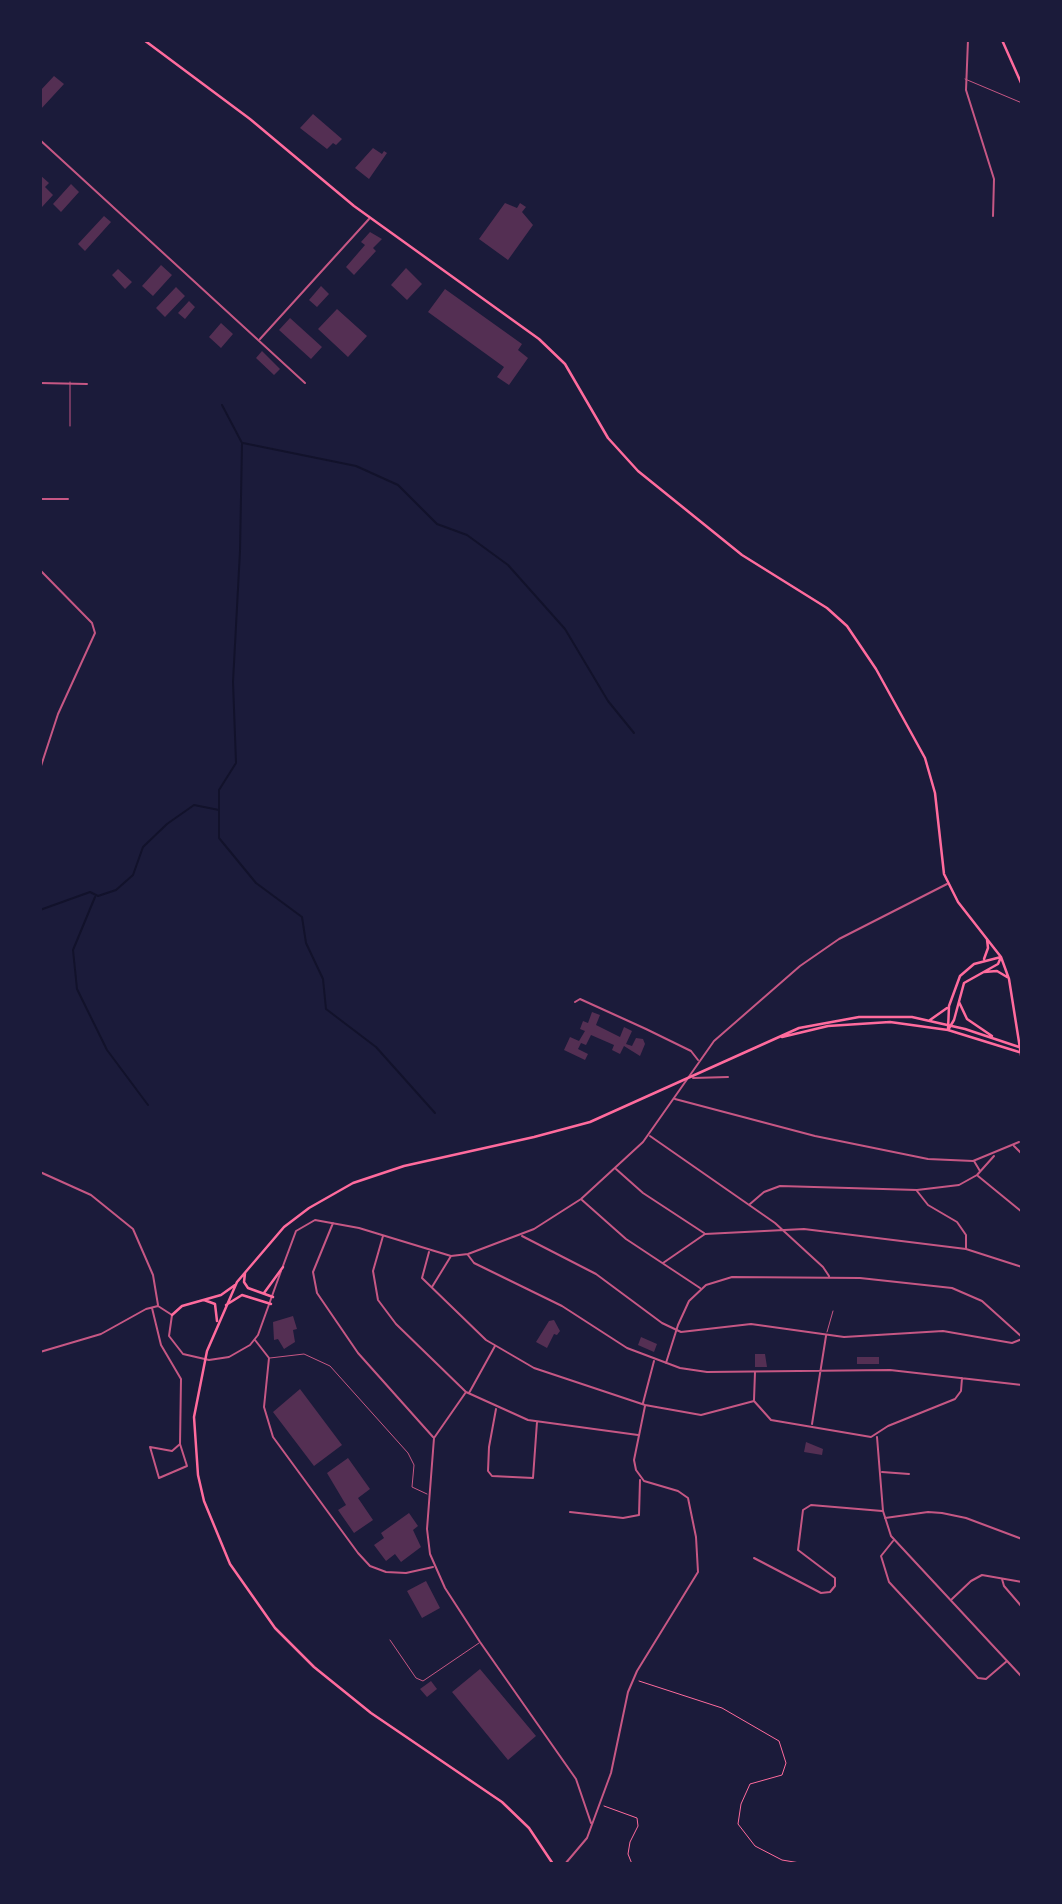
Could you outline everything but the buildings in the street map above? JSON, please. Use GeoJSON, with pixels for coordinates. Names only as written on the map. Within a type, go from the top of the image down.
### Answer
{"type":"FeatureCollection","features":[{"type":"Feature","properties":{"kind":"main road"},"geometry":{"type":"LineString","coordinates":[[144,40],[250,119],[370,218],[517,323],[557,356],[608,438],[638,471],[742,555],[827,608],[855,636],[905,718],[929,769],[937,801],[942,865],[947,884],[1001,957],[1009,979],[1022,1061]]}},
{"type":"Feature","properties":{"kind":"main road"},"geometry":{"type":"LineString","coordinates":[[1002,40],[1022,85]]}},
{"type":"Feature","properties":{"kind":"main road"},"geometry":{"type":"LineString","coordinates":[[948,1030],[949,1006],[960,976],[981,961],[988,951],[987,937]]}},
{"type":"Feature","properties":{"kind":"main road"},"geometry":{"type":"LineString","coordinates":[[981,961],[1001,957]]}},
{"type":"Feature","properties":{"kind":"main road"},"geometry":{"type":"LineString","coordinates":[[948,1030],[952,1026],[964,983],[998,964],[1001,957]]}},
{"type":"Feature","properties":{"kind":"main road"},"geometry":{"type":"LineString","coordinates":[[981,972],[998,971],[1009,979]]}},
{"type":"Feature","properties":{"kind":"main road"},"geometry":{"type":"LineString","coordinates":[[958,999],[967,1019],[1001,1041]]}},
{"type":"Feature","properties":{"kind":"main road"},"geometry":{"type":"LineString","coordinates":[[929,1020],[937,1018],[949,1006]]}},
{"type":"Feature","properties":{"kind":"main road"},"geometry":{"type":"LineString","coordinates":[[552,1864],[529,1828],[502,1802],[337,1686],[294,1648],[258,1607],[230,1564],[204,1501],[194,1437],[202,1370],[207,1351],[216,1324],[237,1282],[296,1218],[353,1183],[404,1166],[534,1138],[590,1122],[767,1041],[812,1025],[847,1018],[896,1016],[929,1020],[1010,1044],[1022,1051]]}},
{"type":"Feature","properties":{"kind":"main road"},"geometry":{"type":"LineString","coordinates":[[767,1041],[818,1028],[862,1023],[898,1023],[948,1030],[1022,1051]]}},
{"type":"Feature","properties":{"kind":"main road"},"geometry":{"type":"LineString","coordinates":[[248,1267],[245,1285],[273,1297]]}},
{"type":"Feature","properties":{"kind":"main road"},"geometry":{"type":"LineString","coordinates":[[262,1293],[268,1290],[283,1267]]}},
{"type":"Feature","properties":{"kind":"main road"},"geometry":{"type":"LineString","coordinates":[[172,1315],[182,1306],[224,1293],[237,1282]]}},
{"type":"Feature","properties":{"kind":"main road"},"geometry":{"type":"LineString","coordinates":[[224,1307],[233,1298],[242,1295],[271,1304]]}},
{"type":"Feature","properties":{"kind":"main road"},"geometry":{"type":"LineString","coordinates":[[200,1301],[215,1304],[216,1324]]}},
{"type":"Feature","properties":{"kind":"street"},"geometry":{"type":"LineString","coordinates":[[968,40],[965,79],[972,114],[993,179],[993,216]]}},
{"type":"Feature","properties":{"kind":"street"},"geometry":{"type":"LineString","coordinates":[[40,140],[305,383]]}},
{"type":"Feature","properties":{"kind":"street"},"geometry":{"type":"LineString","coordinates":[[259,340],[370,218]]}},
{"type":"Feature","properties":{"kind":"street"},"geometry":{"type":"LineString","coordinates":[[40,383],[87,384]]}},
{"type":"Feature","properties":{"kind":"street"},"geometry":{"type":"LineString","coordinates":[[40,499],[68,499]]}},
{"type":"Feature","properties":{"kind":"street"},"geometry":{"type":"LineString","coordinates":[[40,578],[41,572]]}},
{"type":"Feature","properties":{"kind":"street"},"geometry":{"type":"LineString","coordinates":[[40,769],[58,714],[95,633],[92,623],[41,572]]}},
{"type":"Feature","properties":{"kind":"street"},"geometry":{"type":"LineString","coordinates":[[40,1352],[101,1334],[158,1306],[172,1315],[168,1329],[172,1343],[189,1357],[222,1359],[242,1350],[255,1340],[299,1228],[315,1220],[383,1235],[429,1252],[451,1256],[468,1254],[521,1235],[581,1199],[649,1136],[714,1041],[813,956],[947,884]]}},
{"type":"Feature","properties":{"kind":"street"},"geometry":{"type":"LineString","coordinates":[[575,1002],[580,999],[646,1029],[691,1051],[699,1060]]}},
{"type":"Feature","properties":{"kind":"street"},"geometry":{"type":"LineString","coordinates":[[689,1077],[728,1076]]}},
{"type":"Feature","properties":{"kind":"street"},"geometry":{"type":"LineString","coordinates":[[674,1098],[871,1148],[942,1161],[973,1161],[1019,1142]]}},
{"type":"Feature","properties":{"kind":"street"},"geometry":{"type":"LineString","coordinates":[[649,1136],[750,1204],[823,1267],[829,1277]]}},
{"type":"Feature","properties":{"kind":"street"},"geometry":{"type":"LineString","coordinates":[[1014,1145],[1022,1154]]}},
{"type":"Feature","properties":{"kind":"street"},"geometry":{"type":"LineString","coordinates":[[750,1204],[772,1188],[790,1185],[917,1190],[959,1185],[981,1172],[995,1154]]}},
{"type":"Feature","properties":{"kind":"street"},"geometry":{"type":"LineString","coordinates":[[973,1161],[981,1172]]}},
{"type":"Feature","properties":{"kind":"street"},"geometry":{"type":"LineString","coordinates":[[615,1168],[643,1193],[705,1234]]}},
{"type":"Feature","properties":{"kind":"street"},"geometry":{"type":"LineString","coordinates":[[40,1172],[91,1195],[133,1229],[153,1275],[158,1306]]}},
{"type":"Feature","properties":{"kind":"street"},"geometry":{"type":"LineString","coordinates":[[977,1175],[1022,1212]]}},
{"type":"Feature","properties":{"kind":"street"},"geometry":{"type":"LineString","coordinates":[[917,1190],[923,1201],[950,1216],[962,1228],[966,1249]]}},
{"type":"Feature","properties":{"kind":"street"},"geometry":{"type":"LineString","coordinates":[[581,1199],[618,1233],[701,1289]]}},
{"type":"Feature","properties":{"kind":"street"},"geometry":{"type":"LineString","coordinates":[[333,1223],[313,1272],[317,1293],[358,1353],[434,1438]]}},
{"type":"Feature","properties":{"kind":"street"},"geometry":{"type":"LineString","coordinates":[[663,1263],[705,1234],[783,1231],[855,1233],[966,1249],[1022,1267]]}},
{"type":"Feature","properties":{"kind":"street"},"geometry":{"type":"LineString","coordinates":[[383,1235],[373,1271],[379,1300],[399,1327],[467,1393],[497,1408],[537,1422],[601,1427],[639,1435]]}},
{"type":"Feature","properties":{"kind":"street"},"geometry":{"type":"LineString","coordinates":[[521,1235],[528,1242],[606,1280],[676,1331],[690,1332],[751,1324],[827,1335],[871,1337],[943,1331],[1008,1343],[1022,1338],[987,1304],[959,1290],[829,1277],[732,1277],[713,1282],[689,1301],[676,1331],[666,1364]]}},
{"type":"Feature","properties":{"kind":"street"},"geometry":{"type":"LineString","coordinates":[[429,1252],[421,1275],[431,1287],[471,1328],[495,1346],[542,1371],[644,1405],[701,1415],[754,1401]]}},
{"type":"Feature","properties":{"kind":"street"},"geometry":{"type":"LineString","coordinates":[[468,1254],[474,1263],[536,1292],[654,1360],[666,1364],[707,1371],[909,1371],[1022,1385]]}},
{"type":"Feature","properties":{"kind":"street"},"geometry":{"type":"LineString","coordinates":[[431,1287],[451,1256]]}},
{"type":"Feature","properties":{"kind":"street"},"geometry":{"type":"LineString","coordinates":[[152,1307],[160,1345],[181,1378],[180,1444],[187,1466],[159,1478],[150,1447],[172,1451],[180,1444]]}},
{"type":"Feature","properties":{"kind":"street"},"geometry":{"type":"LineString","coordinates":[[812,1426],[827,1335]]}},
{"type":"Feature","properties":{"kind":"street"},"geometry":{"type":"LineString","coordinates":[[255,1340],[270,1358],[264,1407],[273,1437],[358,1553],[370,1566],[386,1572],[406,1573],[434,1567]]}},
{"type":"Feature","properties":{"kind":"street"},"geometry":{"type":"LineString","coordinates":[[495,1346],[467,1393],[434,1438],[428,1541],[434,1567],[480,1642],[576,1779],[591,1827]]}},
{"type":"Feature","properties":{"kind":"street"},"geometry":{"type":"LineString","coordinates":[[570,1512],[623,1518],[639,1515],[640,1479],[634,1466],[654,1360]]}},
{"type":"Feature","properties":{"kind":"street"},"geometry":{"type":"LineString","coordinates":[[755,1372],[754,1401],[771,1420],[877,1436]]}},
{"type":"Feature","properties":{"kind":"street"},"geometry":{"type":"LineString","coordinates":[[877,1436],[888,1426],[955,1399],[961,1391],[962,1378]]}},
{"type":"Feature","properties":{"kind":"street"},"geometry":{"type":"LineString","coordinates":[[497,1408],[489,1447],[488,1471],[492,1476],[533,1478],[537,1422]]}},
{"type":"Feature","properties":{"kind":"street"},"geometry":{"type":"LineString","coordinates":[[877,1436],[884,1518],[894,1541],[1022,1677]]}},
{"type":"Feature","properties":{"kind":"street"},"geometry":{"type":"LineString","coordinates":[[881,1472],[909,1474]]}},
{"type":"Feature","properties":{"kind":"street"},"geometry":{"type":"LineString","coordinates":[[565,1864],[583,1845],[591,1827],[615,1759],[632,1680],[696,1576],[698,1562],[688,1498],[678,1491],[640,1479]]}},
{"type":"Feature","properties":{"kind":"street"},"geometry":{"type":"LineString","coordinates":[[754,1558],[817,1591],[830,1592],[835,1586],[835,1578],[798,1550],[803,1510],[811,1505],[883,1511]]}},
{"type":"Feature","properties":{"kind":"street"},"geometry":{"type":"LineString","coordinates":[[884,1518],[934,1512],[966,1518],[1022,1539]]}},
{"type":"Feature","properties":{"kind":"street"},"geometry":{"type":"LineString","coordinates":[[894,1541],[881,1556],[889,1583],[978,1678],[986,1679],[1007,1661]]}},
{"type":"Feature","properties":{"kind":"street"},"geometry":{"type":"LineString","coordinates":[[952,1600],[976,1577],[1002,1578],[1022,1583]]}},
{"type":"Feature","properties":{"kind":"street"},"geometry":{"type":"LineString","coordinates":[[1002,1578],[1004,1586],[1022,1607]]}},
{"type":"Feature","properties":{"kind":"lane"},"geometry":{"type":"LineString","coordinates":[[965,79],[1022,103]]}},
{"type":"Feature","properties":{"kind":"lane"},"geometry":{"type":"LineString","coordinates":[[70,382],[70,426]]}},
{"type":"Feature","properties":{"kind":"lane"},"geometry":{"type":"LineString","coordinates":[[827,1335],[833,1311]]}},
{"type":"Feature","properties":{"kind":"lane"},"geometry":{"type":"LineString","coordinates":[[270,1358],[304,1354],[330,1367],[408,1453],[414,1465],[414,1489],[430,1494]]}},
{"type":"Feature","properties":{"kind":"lane"},"geometry":{"type":"LineString","coordinates":[[390,1640],[416,1678],[423,1681],[480,1642]]}},
{"type":"Feature","properties":{"kind":"path"},"geometry":{"type":"LineString","coordinates":[[632,1680],[722,1708],[779,1741],[786,1763],[782,1775],[750,1783],[741,1804],[738,1824],[755,1846],[782,1860],[806,1864]]}},
{"type":"Feature","properties":{"kind":"path"},"geometry":{"type":"LineString","coordinates":[[599,1804],[637,1818],[638,1826],[630,1842],[628,1854],[632,1864]]}},
{"type":"Feature","properties":{"kind":"waterway"},"geometry":{"type":"LineString","coordinates":[[40,910],[90,892],[98,896],[116,890],[133,875],[143,847],[167,824],[194,805],[219,810],[219,790],[236,763],[233,682],[242,443],[222,405]]}},
{"type":"Feature","properties":{"kind":"waterway"},"geometry":{"type":"LineString","coordinates":[[243,443],[356,466],[398,485],[437,524],[467,535],[508,565],[565,629],[608,701],[634,733]]}},
{"type":"Feature","properties":{"kind":"waterway"},"geometry":{"type":"LineString","coordinates":[[219,811],[219,838],[256,883],[302,917],[306,943],[323,979],[326,1009],[376,1047],[435,1113]]}},
{"type":"Feature","properties":{"kind":"waterway"},"geometry":{"type":"LineString","coordinates":[[95,897],[73,950],[77,989],[107,1050],[148,1105]]}}]}
